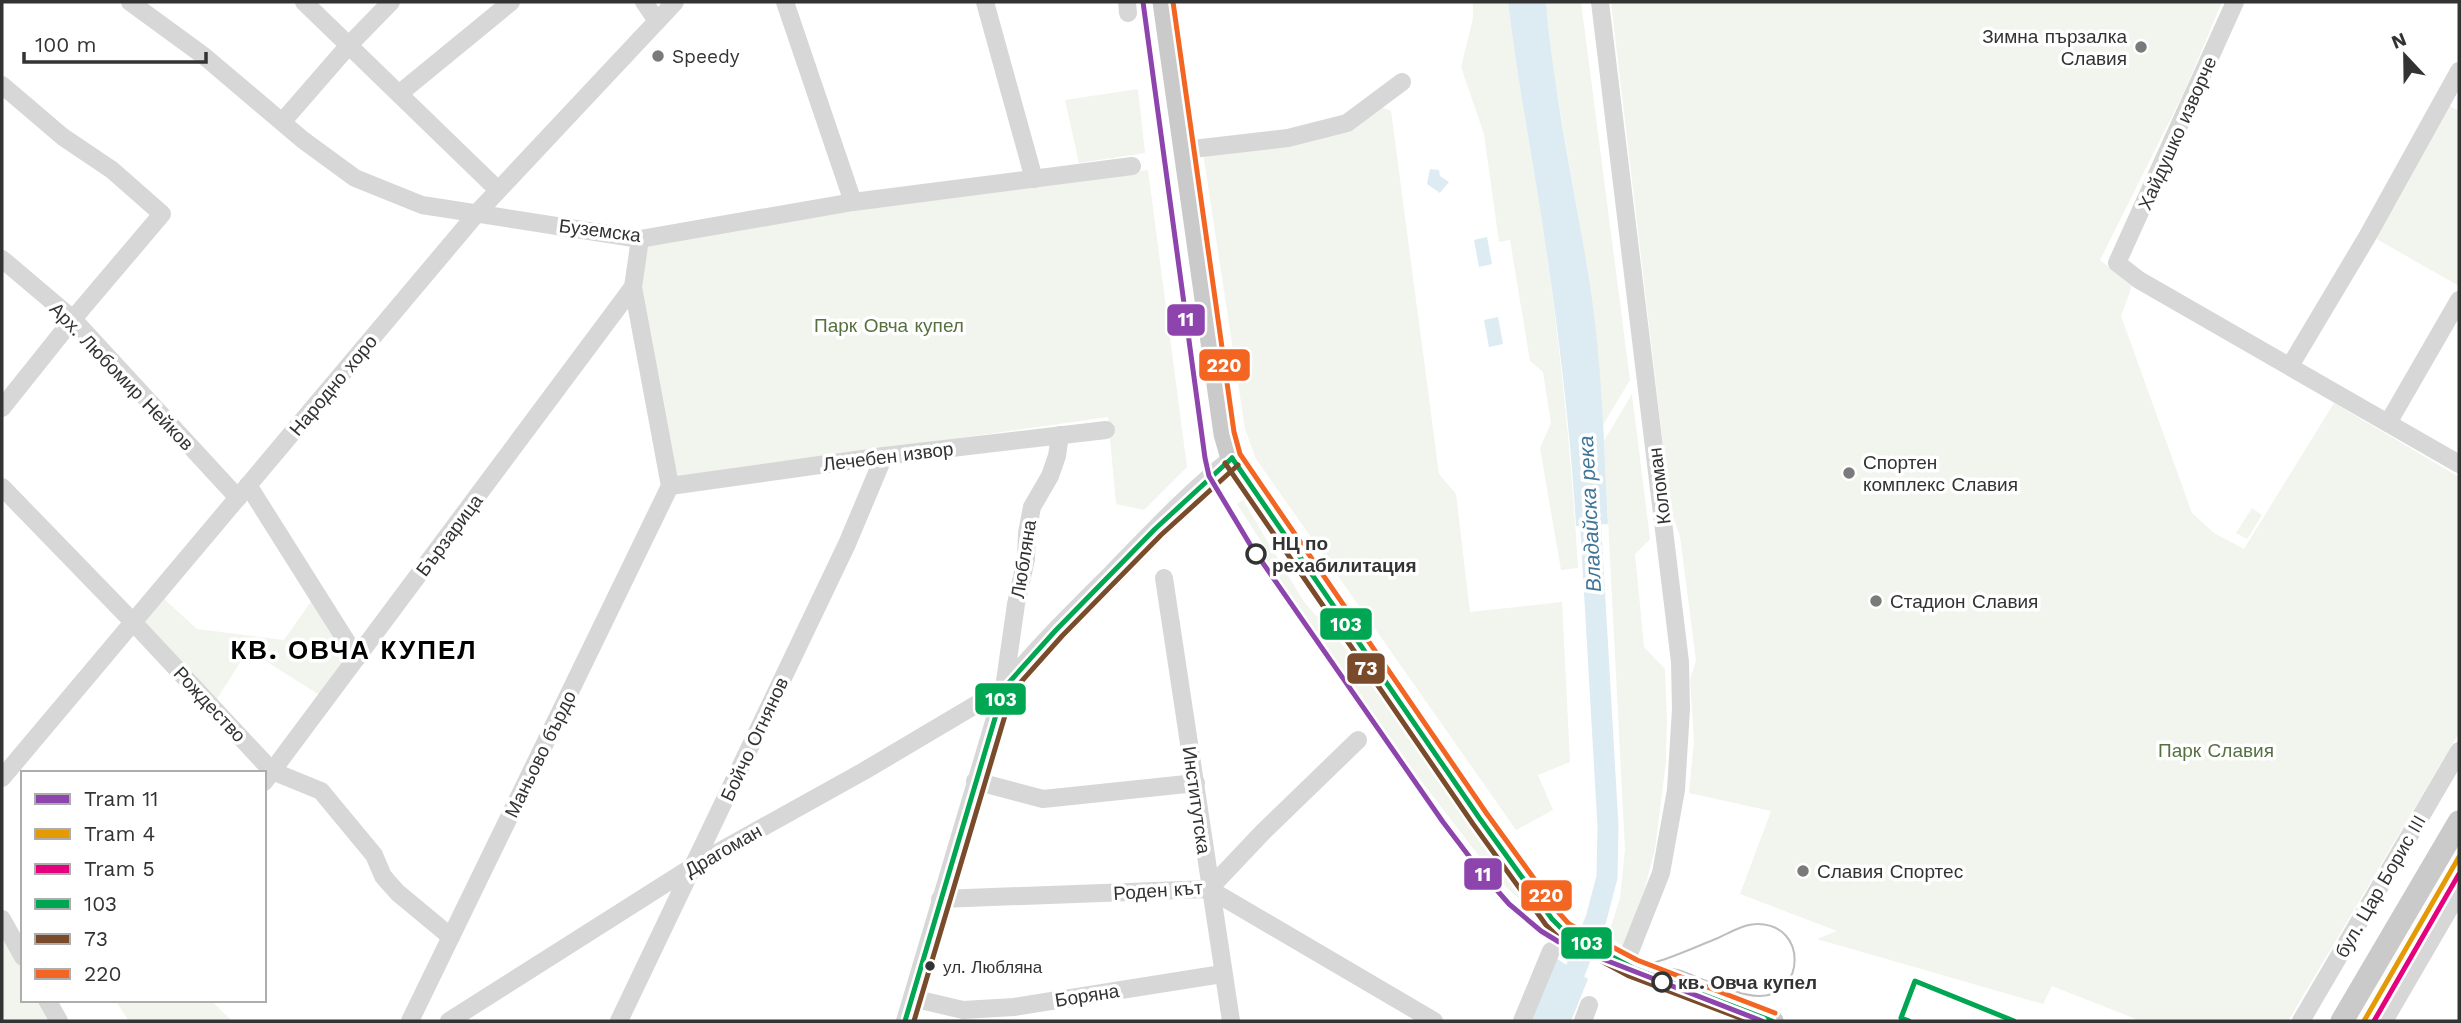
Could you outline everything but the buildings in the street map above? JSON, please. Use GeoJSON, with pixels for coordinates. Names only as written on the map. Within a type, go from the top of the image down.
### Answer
{"type":"FeatureCollection","features":[{"type":"Feature","properties":{"kind":"main road"},"geometry":{"type":"LineString","coordinates":[[1164,2],[1224,434],[1232,458],[1549,916],[1564,931],[1736,1018],[1772,1021]]}},
{"type":"Feature","properties":{"kind":"main road","name":"бул. Цар Борис III"},"geometry":{"type":"LineString","coordinates":[[2342,1021],[2459,822]]}},
{"type":"Feature","properties":{"kind":"street","name":"Буземска"},"geometry":{"type":"LineString","coordinates":[[130,2],[204,57],[303,140],[355,178],[422,205],[640,239],[853,202],[1132,166]]}},
{"type":"Feature","properties":{"kind":"street"},"geometry":{"type":"LineString","coordinates":[[304,2],[498,190]]}},
{"type":"Feature","properties":{"kind":"street"},"geometry":{"type":"LineString","coordinates":[[283,121],[350,44],[391,2]]}},
{"type":"Feature","properties":{"kind":"street"},"geometry":{"type":"LineString","coordinates":[[400,93],[511,2]]}},
{"type":"Feature","properties":{"kind":"street"},"geometry":{"type":"LineString","coordinates":[[644,2],[657,21]]}},
{"type":"Feature","properties":{"kind":"street","name":"Народно хоро"},"geometry":{"type":"LineString","coordinates":[[2,778],[478,212],[675,2]]}},
{"type":"Feature","properties":{"kind":"street"},"geometry":{"type":"LineString","coordinates":[[785,2],[853,202]]}},
{"type":"Feature","properties":{"kind":"street"},"geometry":{"type":"LineString","coordinates":[[985,2],[1034,179]]}},
{"type":"Feature","properties":{"kind":"street","name":"Коломан"},"geometry":{"type":"LineString","coordinates":[[1601,2],[1680,662],[1681,709],[1676,790],[1661,873],[1616,959]]}},
{"type":"Feature","properties":{"kind":"street","name":"Хайдушко изворче"},"geometry":{"type":"LineString","coordinates":[[2235,2],[2117,263],[2138,280],[2290,366]]}},
{"type":"Feature","properties":{"kind":"street"},"geometry":{"type":"LineString","coordinates":[[2459,71],[2367,237],[2290,366],[2459,464]]}},
{"type":"Feature","properties":{"kind":"street"},"geometry":{"type":"LineString","coordinates":[[1184,150],[1288,138],[1347,123],[1402,82]]}},
{"type":"Feature","properties":{"kind":"street"},"geometry":{"type":"LineString","coordinates":[[2,85],[63,137],[112,170],[162,214],[2,408]]}},
{"type":"Feature","properties":{"kind":"street"},"geometry":{"type":"LineString","coordinates":[[640,239],[633,288],[670,486]]}},
{"type":"Feature","properties":{"kind":"street","name":"Арх. Любомир Нейков"},"geometry":{"type":"LineString","coordinates":[[2,259],[73,319],[243,491],[357,658]]}},
{"type":"Feature","properties":{"kind":"street","name":"Бързарица"},"geometry":{"type":"LineString","coordinates":[[268,777],[633,288]]}},
{"type":"Feature","properties":{"kind":"street"},"geometry":{"type":"LineString","coordinates":[[2388,424],[2459,300]]}},
{"type":"Feature","properties":{"kind":"street","name":"Лечебен извор"},"geometry":{"type":"LineString","coordinates":[[670,486],[884,456],[1106,430]]}},
{"type":"Feature","properties":{"kind":"street","name":"Любляна"},"geometry":{"type":"LineString","coordinates":[[904,1021],[1004,688],[1032,507],[1050,476],[1060,435]]}},
{"type":"Feature","properties":{"kind":"street","name":"Бойчо Огнянов"},"geometry":{"type":"LineString","coordinates":[[619,1021],[847,544],[884,456]]}},
{"type":"Feature","properties":{"kind":"street","name":"Любляна"},"geometry":{"type":"LineString","coordinates":[[1004,688],[1029,657],[1161,523],[1232,458]]}},
{"type":"Feature","properties":{"kind":"street","name":"Маньово бърдо"},"geometry":{"type":"LineString","coordinates":[[410,1021],[670,486]]}},
{"type":"Feature","properties":{"kind":"street","name":"Рождество"},"geometry":{"type":"LineString","coordinates":[[2,487],[133,622],[263,771]]}},
{"type":"Feature","properties":{"kind":"street","name":"Институтска"},"geometry":{"type":"LineString","coordinates":[[1164,578],[1231,1021]]}},
{"type":"Feature","properties":{"kind":"street","name":"Драгоман"},"geometry":{"type":"LineString","coordinates":[[449,1021],[695,865],[864,771],[1004,688]]}},
{"type":"Feature","properties":{"kind":"street","name":"Роден кът"},"geometry":{"type":"LineString","coordinates":[[940,899],[1209,889],[1263,832],[1358,740]]}},
{"type":"Feature","properties":{"kind":"street","name":"бул. Цар Борис III"},"geometry":{"type":"LineString","coordinates":[[2301,1021],[2459,751]]}},
{"type":"Feature","properties":{"kind":"street","name":"Рождество"},"geometry":{"type":"LineString","coordinates":[[268,777],[321,791],[374,855],[388,882],[452,937]]}},
{"type":"Feature","properties":{"kind":"street"},"geometry":{"type":"LineString","coordinates":[[975,781],[1042,799],[1196,783]]}},
{"type":"Feature","properties":{"kind":"street"},"geometry":{"type":"LineString","coordinates":[[1209,889],[1434,1021]]}},
{"type":"Feature","properties":{"kind":"street"},"geometry":{"type":"LineString","coordinates":[[2384,1021],[2459,892]]}},
{"type":"Feature","properties":{"kind":"street"},"geometry":{"type":"LineString","coordinates":[[2,919],[21,953]]}},
{"type":"Feature","properties":{"kind":"street"},"geometry":{"type":"LineString","coordinates":[[1522,1021],[1551,951]]}},
{"type":"Feature","properties":{"kind":"street","name":"Боряна"},"geometry":{"type":"LineString","coordinates":[[912,998],[963,1010],[1014,1007],[1222,974]]}},
{"type":"Feature","properties":{"kind":"street"},"geometry":{"type":"LineString","coordinates":[[48,1002],[59,1021]]}},
{"type":"Feature","properties":{"kind":"green space"},"geometry":{"type":"Polygon","coordinates":[[[1473,2],[1508,2],[1553,297],[1568,432],[1578,568],[1561,570],[1540,448],[1551,423],[1543,372],[1530,361],[1510,240],[1499,242],[1484,134],[1461,67],[1473,18],[1473,2]]]}},
{"type":"Feature","properties":{"kind":"green space"},"geometry":{"type":"Polygon","coordinates":[[[1546,2],[1581,2],[1630,380],[1603,425],[1590,288],[1553,68],[1546,2]]]}},
{"type":"Feature","properties":{"kind":"green space","name":"Парк Славия"},"geometry":{"type":"Polygon","coordinates":[[[1611,2],[2222,2],[2184,92],[2100,260],[2132,286],[2121,316],[2192,513],[2214,533],[2244,549],[2334,403],[2459,477],[2459,733],[2288,1021],[2141,1021],[2052,986],[2043,1004],[1817,939],[1837,931],[1740,894],[1771,811],[1689,793],[1694,740],[1690,679],[1696,661],[1680,536],[1671,512],[1611,2]]]}},
{"type":"Feature","properties":{"kind":"green space"},"geometry":{"type":"Polygon","coordinates":[[[1138,89],[1145,153],[1079,163],[1065,100],[1138,89]]]}},
{"type":"Feature","properties":{"kind":"green space"},"geometry":{"type":"Polygon","coordinates":[[[2446,104],[2459,111],[2459,286],[2373,237],[2446,104]]]}},
{"type":"Feature","properties":{"kind":"green space"},"geometry":{"type":"Polygon","coordinates":[[[1378,106],[1391,111],[1439,474],[1456,494],[1470,612],[1562,602],[1570,762],[1538,775],[1553,810],[1516,830],[1256,459],[1245,429],[1203,153],[1289,143],[1378,106]]]}},
{"type":"Feature","properties":{"kind":"green space","name":"Парк Овча купел"},"geometry":{"type":"Polygon","coordinates":[[[1148,170],[1187,467],[1144,510],[1116,504],[1108,417],[674,478],[639,288],[644,247],[857,208],[1148,170]]]}},
{"type":"Feature","properties":{"kind":"green space"},"geometry":{"type":"Polygon","coordinates":[[[1632,394],[1650,539],[1635,554],[1644,647],[1665,669],[1667,719],[1666,761],[1655,849],[1644,891],[1624,947],[1608,936],[1620,898],[1625,850],[1604,441],[1632,394]]]}},
{"type":"Feature","properties":{"kind":"green space"},"geometry":{"type":"Polygon","coordinates":[[[1243,500],[1304,602],[1346,649],[1539,917],[1495,877],[1415,773],[1266,561],[1269,554],[1237,504],[1243,500]]]}},
{"type":"Feature","properties":{"kind":"green space"},"geometry":{"type":"Polygon","coordinates":[[[2252,508],[2262,515],[2247,539],[2236,533],[2252,508]]]}},
{"type":"Feature","properties":{"kind":"green space"},"geometry":{"type":"Polygon","coordinates":[[[163,598],[197,629],[284,640],[312,600],[353,663],[326,699],[248,650],[217,699],[142,623],[163,598]]]}},
{"type":"Feature","properties":{"kind":"green space"},"geometry":{"type":"Polygon","coordinates":[[[2,924],[21,954],[21,1002],[48,1002],[59,1021],[2,1021],[2,924]]]}},
{"type":"Feature","properties":{"kind":"green space"},"geometry":{"type":"Polygon","coordinates":[[[116,1002],[213,1002],[232,1021],[129,1021],[116,1002]]]}},
{"type":"Feature","properties":{"kind":"water"},"geometry":{"type":"Polygon","coordinates":[[[1508,2],[1546,2],[1559,109],[1594,315],[1608,524],[1576,526],[1557,327],[1508,2]]]}},
{"type":"Feature","properties":{"kind":"water"},"geometry":{"type":"Polygon","coordinates":[[[1430,169],[1439,170],[1440,176],[1449,182],[1440,193],[1427,184],[1430,169]]]}},
{"type":"Feature","properties":{"kind":"water"},"geometry":{"type":"Polygon","coordinates":[[[1487,237],[1492,264],[1479,267],[1474,240],[1487,237]]]}},
{"type":"Feature","properties":{"kind":"water"},"geometry":{"type":"Polygon","coordinates":[[[1498,317],[1503,344],[1489,347],[1484,320],[1498,317]]]}},
{"type":"Feature","properties":{"kind":"water"},"geometry":{"type":"Polygon","coordinates":[[[1556,958],[1588,979],[1571,1021],[1530,1021],[1556,958]]]}},
{"type":"Feature","properties":{"kind":"waterway","name":"Владайска река"},"geometry":{"type":"LineString","coordinates":[[1555,1021],[1596,919],[1607,877],[1608,826],[1589,497]]}},
{"type":"Feature","properties":{"kind":"tram line","name":"11"},"geometry":{"type":"LineString","coordinates":[[1143,2],[1205,458],[1209,476],[1251,546],[1443,822],[1509,904],[1541,931],[1559,942],[1762,1021]]}},
{"type":"Feature","properties":{"kind":"tram line","name":"4"},"geometry":{"type":"LineString","coordinates":[[2364,1021],[2459,857]]}},
{"type":"Feature","properties":{"kind":"tram line","name":"5"},"geometry":{"type":"LineString","coordinates":[[2374,1021],[2459,874]]}},
{"type":"Feature","properties":{"kind":"tram line"},"geometry":{"type":"LineString","coordinates":[[1624,973],[1665,968],[1678,970],[1731,990],[1760,996],[1775,993],[1786,984],[1795,960],[1786,936],[1774,927],[1753,924],[1661,960],[1626,968]]}},
{"type":"Feature","properties":{"kind":"transit line","name":"220"},"geometry":{"type":"LineString","coordinates":[[1173,2],[1234,432],[1240,454],[1487,814],[1569,924],[1637,960],[1775,1013]]}},
{"type":"Feature","properties":{"kind":"transit line","name":"103"},"geometry":{"type":"LineString","coordinates":[[1232,458],[1480,819],[1552,919],[1564,931],[1633,968],[1772,1021]]}},
{"type":"Feature","properties":{"kind":"transit line","name":"103"},"geometry":{"type":"LineString","coordinates":[[905,1021],[1004,688],[1056,630],[1155,529],[1232,458]]}},
{"type":"Feature","properties":{"kind":"transit line","name":"73"},"geometry":{"type":"LineString","coordinates":[[1225,463],[1473,824],[1546,925],[1559,938],[1629,976],[1748,1021]]}},
{"type":"Feature","properties":{"kind":"transit line","name":"73"},"geometry":{"type":"LineString","coordinates":[[914,1021],[1012,692],[1062,636],[1161,535],[1238,465]]}},
{"type":"Feature","properties":{"kind":"transit line","name":"103"},"geometry":{"type":"LineString","coordinates":[[1909,1021],[1901,1018],[1915,981],[2014,1021]]}},
{"type":"Feature","properties":{"kind":"place","name":"Зимна пързалка Славия"},"geometry":{"type":"Point","coordinates":[2141,47]}},
{"type":"Feature","properties":{"kind":"place","name":"Speedy"},"geometry":{"type":"Point","coordinates":[658,56]}},
{"type":"Feature","properties":{"kind":"place","name":"Спортен комплекс Славия"},"geometry":{"type":"Point","coordinates":[1849,473]}},
{"type":"Feature","properties":{"kind":"place","name":"НЦ по рехабилитация"},"geometry":{"type":"Point","coordinates":[1256,554]}},
{"type":"Feature","properties":{"kind":"place","name":"Стадион Славия"},"geometry":{"type":"Point","coordinates":[1876,601]}},
{"type":"Feature","properties":{"kind":"place","name":"Славия Спортес"},"geometry":{"type":"Point","coordinates":[1803,871]}},
{"type":"Feature","properties":{"kind":"place","name":"ул. Любляна"},"geometry":{"type":"Point","coordinates":[930,966]}},
{"type":"Feature","properties":{"kind":"place","name":"кв. Овча купел"},"geometry":{"type":"Point","coordinates":[1662,982]}},
{"type":"Feature","properties":{"kind":"district","name":"КВ. ОВЧА КУПЕЛ"},"geometry":{"type":"Point","coordinates":[354,650]}}]}
